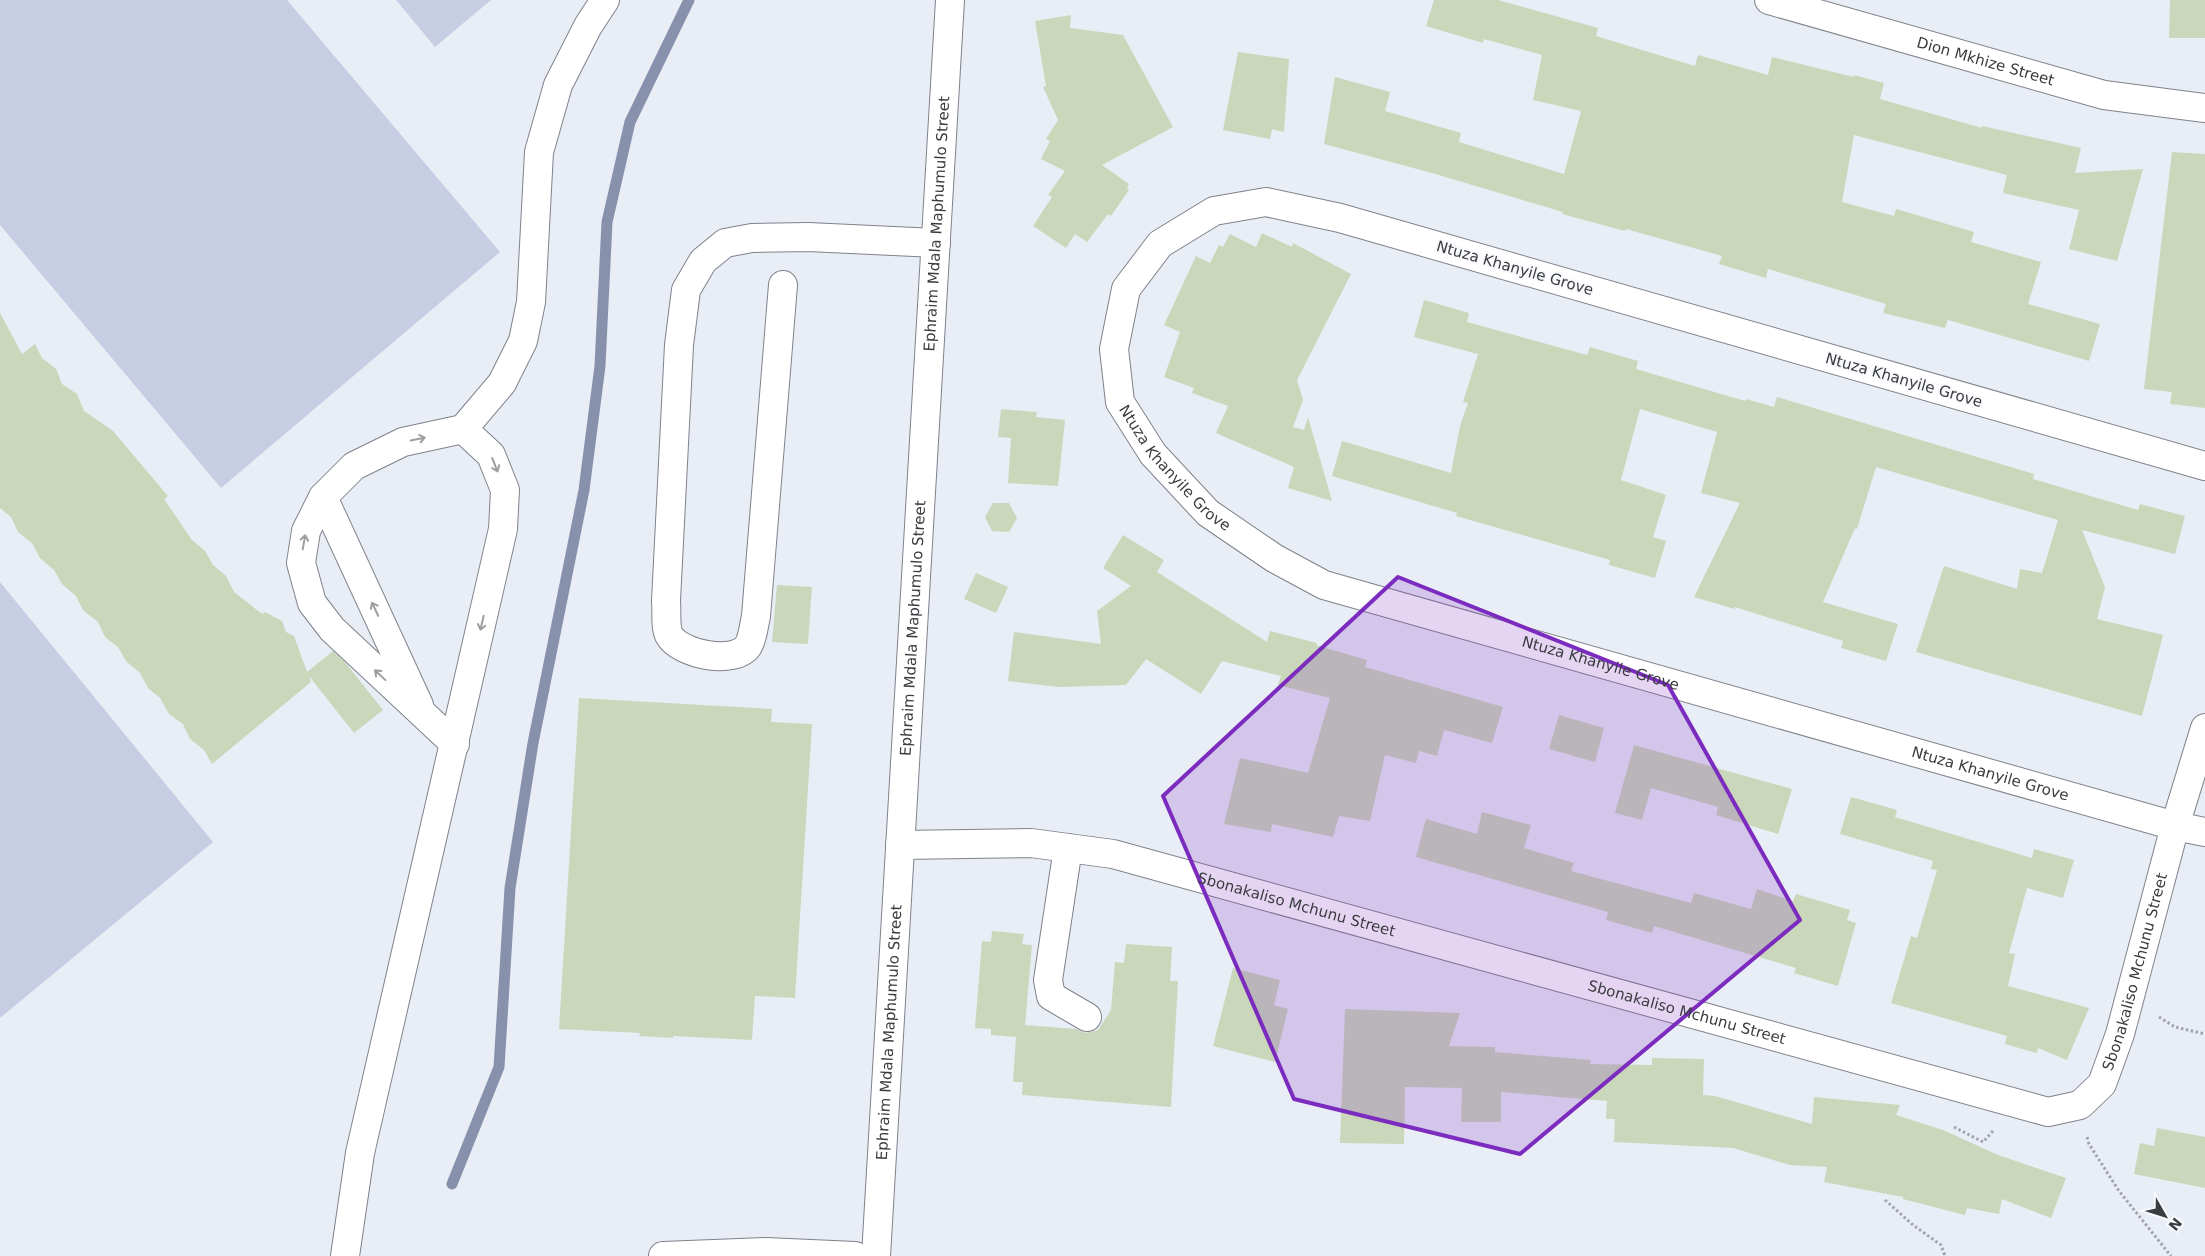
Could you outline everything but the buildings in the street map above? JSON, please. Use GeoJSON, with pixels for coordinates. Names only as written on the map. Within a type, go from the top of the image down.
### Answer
{"type":"FeatureCollection","features":[{"type":"Feature","properties":{"kind":"street"},"geometry":{"type":"LineString","coordinates":[[455,744],[332,630],[312,603],[301,563],[306,531],[323,497],[354,466],[402,442],[463,429],[502,383],[522,341],[531,302],[539,152],[558,85],[588,26],[605,0]]}},
{"type":"Feature","properties":{"kind":"street","name":"Ephraim Mdala Maphumulo Street"},"geometry":{"type":"LineString","coordinates":[[876,1256],[950,0]]}},
{"type":"Feature","properties":{"kind":"street","name":"Dion Mkhize Street"},"geometry":{"type":"LineString","coordinates":[[1769,0],[2104,95],[2205,108]]}},
{"type":"Feature","properties":{"kind":"street","name":"Ntuza Khanyile Grove"},"geometry":{"type":"LineString","coordinates":[[2205,466],[1340,218],[1266,202],[1214,212],[1160,244],[1126,289],[1114,349],[1120,402],[1153,454],[1208,513],[1274,558],[1324,584],[2175,826],[2205,832]]}},
{"type":"Feature","properties":{"kind":"street"},"geometry":{"type":"LineString","coordinates":[[783,285],[756,616],[748,646],[735,655],[699,654],[680,648],[668,635],[666,601],[679,345],[686,290],[703,261],[725,243],[752,238],[808,237],[936,243]]}},
{"type":"Feature","properties":{"kind":"street"},"geometry":{"type":"LineString","coordinates":[[345,1256],[360,1153],[504,529],[506,490],[491,455],[463,429]]}},
{"type":"Feature","properties":{"kind":"street"},"geometry":{"type":"LineString","coordinates":[[323,497],[425,717]]}},
{"type":"Feature","properties":{"kind":"street","name":"Sbonakaliso Mchunu Street"},"geometry":{"type":"LineString","coordinates":[[900,845],[1031,843],[1113,854],[2048,1112],[2080,1105],[2102,1084],[2120,1034],[2175,826],[2205,728]]}},
{"type":"Feature","properties":{"kind":"street"},"geometry":{"type":"LineString","coordinates":[[1068,848],[1048,980],[1051,996],[1086,1016]]}},
{"type":"Feature","properties":{"kind":"street"},"geometry":{"type":"LineString","coordinates":[[663,1256],[766,1252],[856,1256]]}},
{"type":"Feature","properties":{"kind":"path"},"geometry":{"type":"LineString","coordinates":[[2130,997],[2174,1028],[2205,1034]]}},
{"type":"Feature","properties":{"kind":"path"},"geometry":{"type":"LineString","coordinates":[[2080,1105],[2089,1144],[2119,1191],[2172,1256]]}},
{"type":"Feature","properties":{"kind":"path"},"geometry":{"type":"LineString","coordinates":[[1885,1200],[1913,1225],[1940,1245],[1946,1256]]}},
{"type":"Feature","properties":{"kind":"highlighted area"},"geometry":{"type":"Polygon","coordinates":[[[1398,577],[1668,685],[1800,920],[1520,1154],[1294,1099],[1163,796],[1398,577]]]}},
{"type":"Feature","properties":{"kind":"shaded area"},"geometry":{"type":"Polygon","coordinates":[[[0,0],[287,0],[500,252],[221,488],[0,225],[0,0]]]}},
{"type":"Feature","properties":{"kind":"shaded area"},"geometry":{"type":"Polygon","coordinates":[[[396,0],[491,0],[435,47],[396,0]]]}},
{"type":"Feature","properties":{"kind":"shaded area"},"geometry":{"type":"Polygon","coordinates":[[[0,582],[213,842],[0,1018],[0,582]]]}},
{"type":"Feature","properties":{"kind":"waterway"},"geometry":{"type":"LineString","coordinates":[[452,1184],[499,1067],[510,888],[533,743],[584,490],[600,366],[607,222],[630,122],[689,0]]}}]}
